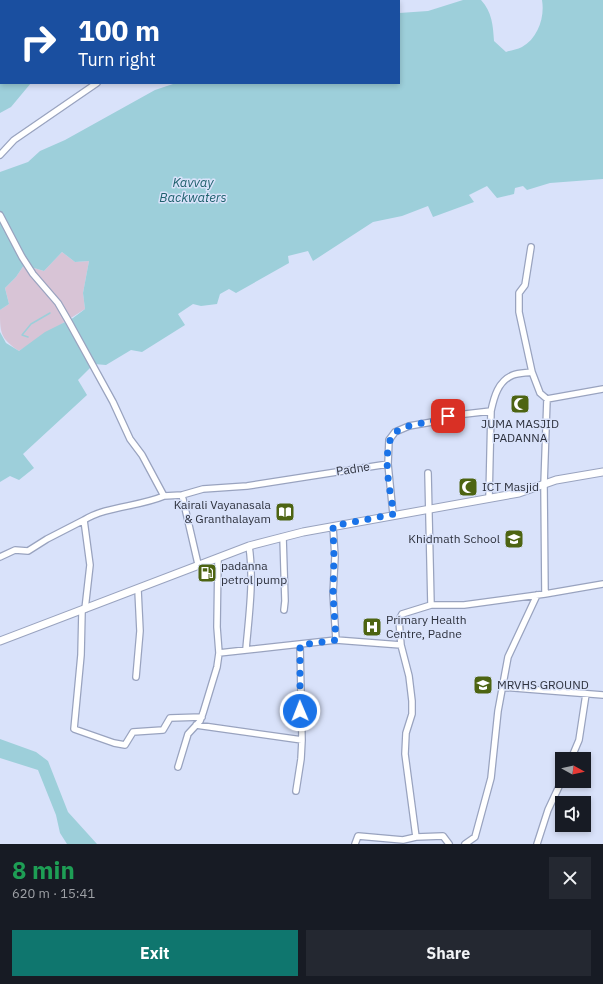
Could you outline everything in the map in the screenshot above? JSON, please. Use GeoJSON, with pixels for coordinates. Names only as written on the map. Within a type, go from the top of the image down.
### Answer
{"type":"FeatureCollection","features":[{"type":"Feature","properties":{"kind":"main road"},"geometry":{"type":"LineString","coordinates":[[0,641],[138,590],[198,564],[249,546],[282,537],[394,514],[519,493],[556,480],[603,472]]}},
{"type":"Feature","properties":{"kind":"street"},"geometry":{"type":"LineString","coordinates":[[0,155],[14,140],[96,84]]}},
{"type":"Feature","properties":{"kind":"street"},"geometry":{"type":"LineString","coordinates":[[0,215],[22,257],[33,274],[58,302],[103,383],[130,439],[142,455],[164,496]]}},
{"type":"Feature","properties":{"kind":"street"},"geometry":{"type":"LineString","coordinates":[[531,247],[525,285],[519,293],[518,312],[532,372],[540,393],[547,399]]}},
{"type":"Feature","properties":{"kind":"street"},"geometry":{"type":"LineString","coordinates":[[489,498],[491,411],[495,393],[501,384],[513,375],[532,372]]}},
{"type":"Feature","properties":{"kind":"street"},"geometry":{"type":"LineString","coordinates":[[547,399],[603,389]]}},
{"type":"Feature","properties":{"kind":"street"},"geometry":{"type":"LineString","coordinates":[[545,594],[544,485],[547,399]]}},
{"type":"Feature","properties":{"kind":"street"},"geometry":{"type":"LineString","coordinates":[[394,514],[388,464],[390,440],[395,432],[409,426],[438,421],[448,416],[491,411]]}},
{"type":"Feature","properties":{"kind":"street","name":"Padne"},"geometry":{"type":"LineString","coordinates":[[0,557],[15,550],[28,551],[47,539],[106,510],[138,505],[164,496],[182,495],[203,490],[247,486],[388,464]]}},
{"type":"Feature","properties":{"kind":"street"},"geometry":{"type":"LineString","coordinates":[[428,473],[430,508],[431,605]]}},
{"type":"Feature","properties":{"kind":"street"},"geometry":{"type":"LineString","coordinates":[[182,495],[198,564]]}},
{"type":"Feature","properties":{"kind":"street"},"geometry":{"type":"LineString","coordinates":[[84,520],[90,565],[84,610],[74,729],[114,743],[125,745],[134,732],[163,730],[170,718],[202,717]]}},
{"type":"Feature","properties":{"kind":"street"},"geometry":{"type":"LineString","coordinates":[[333,526],[333,594],[336,640]]}},
{"type":"Feature","properties":{"kind":"street"},"geometry":{"type":"LineString","coordinates":[[282,537],[285,601],[284,610]]}},
{"type":"Feature","properties":{"kind":"street"},"geometry":{"type":"LineString","coordinates":[[246,649],[250,595],[251,560],[249,546]]}},
{"type":"Feature","properties":{"kind":"street"},"geometry":{"type":"LineString","coordinates":[[178,767],[188,734],[202,717],[214,679],[219,653],[217,627],[219,581],[218,558]]}},
{"type":"Feature","properties":{"kind":"street"},"geometry":{"type":"LineString","coordinates":[[416,837],[405,754],[406,733],[412,714],[412,701],[409,676],[401,646],[399,620],[402,614],[431,605],[464,604],[545,594],[603,584]]}},
{"type":"Feature","properties":{"kind":"street"},"geometry":{"type":"LineString","coordinates":[[136,677],[140,631],[138,590]]}},
{"type":"Feature","properties":{"kind":"street"},"geometry":{"type":"LineString","coordinates":[[465,844],[475,837],[491,778],[502,687],[508,657],[537,595]]}},
{"type":"Feature","properties":{"kind":"street"},"geometry":{"type":"LineString","coordinates":[[219,653],[336,640],[401,646]]}},
{"type":"Feature","properties":{"kind":"street"},"geometry":{"type":"LineString","coordinates":[[296,791],[301,759],[302,740],[300,645]]}},
{"type":"Feature","properties":{"kind":"street"},"geometry":{"type":"LineString","coordinates":[[502,687],[603,695]]}},
{"type":"Feature","properties":{"kind":"street"},"geometry":{"type":"LineString","coordinates":[[574,752],[579,740],[586,694]]}},
{"type":"Feature","properties":{"kind":"street"},"geometry":{"type":"LineString","coordinates":[[196,725],[272,734],[302,740]]}},
{"type":"Feature","properties":{"kind":"street"},"geometry":{"type":"LineString","coordinates":[[537,844],[548,810],[558,788]]}},
{"type":"Feature","properties":{"kind":"street"},"geometry":{"type":"LineString","coordinates":[[356,844],[358,836],[403,840],[416,837],[442,836],[449,844]]}},
{"type":"Feature","properties":{"kind":"shaded area"},"geometry":{"type":"Polygon","coordinates":[[[62,252],[75,262],[89,261],[83,293],[85,309],[19,351],[8,342],[1,330],[0,310],[9,304],[5,288],[16,277],[24,265],[44,271],[62,252]]]}},
{"type":"Feature","properties":{"kind":"water","name":"Kavvay Backwaters"},"geometry":{"type":"Polygon","coordinates":[[[463,0],[481,0],[490,14],[494,41],[506,52],[522,47],[528,43],[536,33],[541,20],[543,7],[542,0],[603,0],[603,179],[550,183],[527,190],[523,186],[515,188],[514,194],[497,198],[487,186],[469,195],[474,202],[433,217],[428,206],[402,216],[373,222],[313,261],[308,251],[288,256],[289,263],[236,293],[229,289],[220,294],[217,304],[201,306],[193,304],[178,314],[185,325],[142,352],[131,350],[106,365],[94,364],[78,380],[87,395],[23,454],[34,468],[19,480],[10,476],[0,482],[0,332],[6,343],[19,351],[45,332],[73,318],[85,309],[83,293],[89,261],[75,262],[62,252],[44,271],[24,265],[16,277],[5,288],[9,304],[0,310],[0,172],[28,162],[40,151],[65,140],[155,90],[173,84],[400,84],[400,13],[428,11],[463,0]]]}},
{"type":"Feature","properties":{"kind":"water"},"geometry":{"type":"Polygon","coordinates":[[[0,84],[30,84],[11,107],[0,113],[0,84]]]}},
{"type":"Feature","properties":{"kind":"water"},"geometry":{"type":"Polygon","coordinates":[[[0,739],[36,752],[48,761],[68,812],[97,844],[67,844],[60,833],[56,815],[38,770],[0,758],[0,739]]]}},
{"type":"Feature","properties":{"kind":"waterway"},"geometry":{"type":"LineString","coordinates":[[28,337],[22,335],[31,324],[50,313]]}},
{"type":"Feature","properties":{"kind":"place","name":"JUMA MASJID PADANNA"},"geometry":{"type":"Point","coordinates":[520,404]}},
{"type":"Feature","properties":{"kind":"place","name":"ICT Masjid"},"geometry":{"type":"Point","coordinates":[468,487]}},
{"type":"Feature","properties":{"kind":"place","name":"Kairali Vayanasala & Granthalayam"},"geometry":{"type":"Point","coordinates":[285,512]}},
{"type":"Feature","properties":{"kind":"place","name":"Khidmath School"},"geometry":{"type":"Point","coordinates":[514,539]}},
{"type":"Feature","properties":{"kind":"place","name":"padanna petrol pump"},"geometry":{"type":"Point","coordinates":[207,573]}},
{"type":"Feature","properties":{"kind":"place","name":"Primary Health Centre, Padne"},"geometry":{"type":"Point","coordinates":[372,627]}},
{"type":"Feature","properties":{"kind":"place","name":"MRVHS GROUND"},"geometry":{"type":"Point","coordinates":[483,685]}},
{"type":"Feature","properties":{"kind":"route"},"geometry":{"type":"LineString","coordinates":[[300,711],[300,645],[336,640],[336,621],[333,594],[333,526],[394,514],[390,491],[388,464],[390,440],[392,435],[395,432],[409,426],[438,421],[448,416]]}}]}
